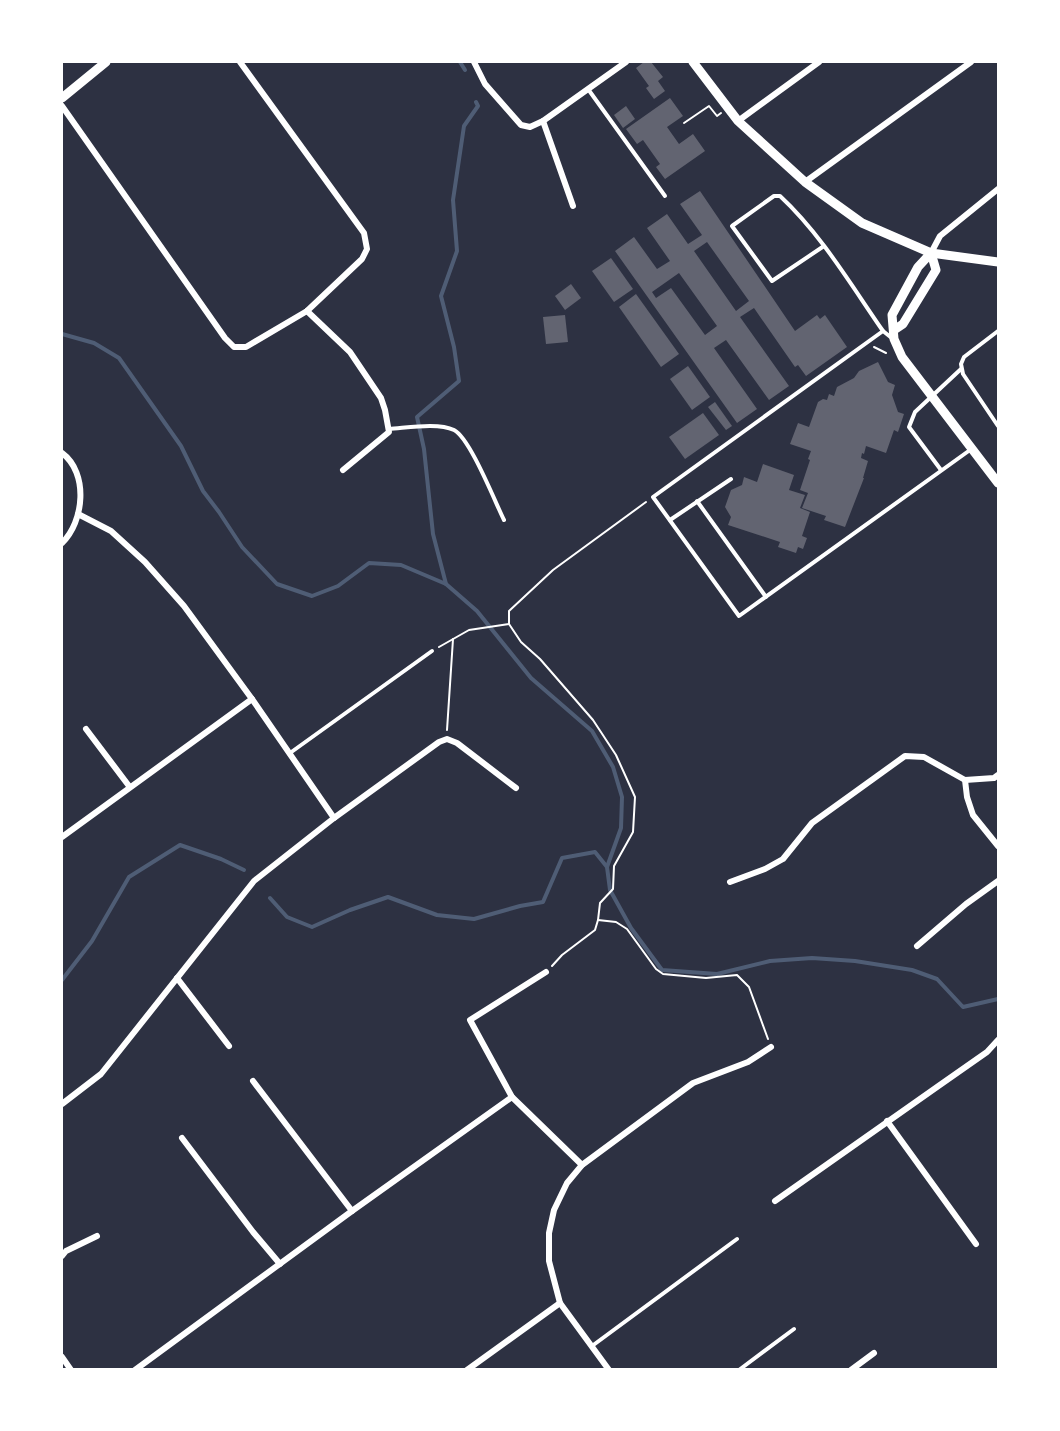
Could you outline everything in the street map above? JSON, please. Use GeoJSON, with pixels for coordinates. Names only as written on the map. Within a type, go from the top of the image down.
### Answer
{"type":"FeatureCollection","features":[{"type":"Feature","properties":{"kind":"street"},"geometry":{"type":"LineString","coordinates":[[62,98],[106,62]]}},
{"type":"Feature","properties":{"kind":"street"},"geometry":{"type":"LineString","coordinates":[[62,106],[218,328],[234,347],[246,347],[308,311],[362,259],[367,249],[364,233],[240,62]]}},
{"type":"Feature","properties":{"kind":"street"},"geometry":{"type":"LineString","coordinates":[[474,62],[484,84],[521,125],[530,127],[543,121],[626,62]]}},
{"type":"Feature","properties":{"kind":"street"},"geometry":{"type":"LineString","coordinates":[[693,62],[738,121],[805,182],[862,222],[931,253],[999,262]]}},
{"type":"Feature","properties":{"kind":"street"},"geometry":{"type":"LineString","coordinates":[[738,121],[819,62]]}},
{"type":"Feature","properties":{"kind":"street"},"geometry":{"type":"LineString","coordinates":[[805,182],[971,62]]}},
{"type":"Feature","properties":{"kind":"street"},"geometry":{"type":"LineString","coordinates":[[543,121],[573,206]]}},
{"type":"Feature","properties":{"kind":"street"},"geometry":{"type":"LineString","coordinates":[[999,189],[940,236],[931,253],[918,267],[892,315],[894,334],[902,357],[973,448],[995,472],[999,483]]}},
{"type":"Feature","properties":{"kind":"street"},"geometry":{"type":"LineString","coordinates":[[894,334],[903,324],[936,270],[931,253]]}},
{"type":"Feature","properties":{"kind":"street"},"geometry":{"type":"LineString","coordinates":[[308,311],[350,352],[381,398],[386,410],[389,432],[343,470]]}},
{"type":"Feature","properties":{"kind":"street"},"geometry":{"type":"LineString","coordinates":[[62,453],[73,466],[80,480],[78,514],[70,535],[62,543]]}},
{"type":"Feature","properties":{"kind":"street"},"geometry":{"type":"LineString","coordinates":[[78,514],[111,531],[145,562],[184,606],[252,699],[333,818]]}},
{"type":"Feature","properties":{"kind":"street"},"geometry":{"type":"LineString","coordinates":[[62,837],[129,786],[252,699]]}},
{"type":"Feature","properties":{"kind":"street"},"geometry":{"type":"LineString","coordinates":[[86,729],[129,786]]}},
{"type":"Feature","properties":{"kind":"street"},"geometry":{"type":"LineString","coordinates":[[62,1104],[101,1074],[254,882],[333,818],[439,742],[447,739],[457,742],[516,788]]}},
{"type":"Feature","properties":{"kind":"street"},"geometry":{"type":"LineString","coordinates":[[730,882],[765,869],[783,859],[812,823],[905,756],[924,757],[965,780],[994,778],[999,775]]}},
{"type":"Feature","properties":{"kind":"street"},"geometry":{"type":"LineString","coordinates":[[965,780],[967,797],[973,815],[999,846]]}},
{"type":"Feature","properties":{"kind":"street"},"geometry":{"type":"LineString","coordinates":[[917,946],[966,904],[999,881]]}},
{"type":"Feature","properties":{"kind":"street"},"geometry":{"type":"LineString","coordinates":[[546,972],[470,1020],[512,1097],[582,1165]]}},
{"type":"Feature","properties":{"kind":"street"},"geometry":{"type":"LineString","coordinates":[[177,978],[229,1046]]}},
{"type":"Feature","properties":{"kind":"street"},"geometry":{"type":"LineString","coordinates":[[775,1201],[978,1058],[999,1040]]}},
{"type":"Feature","properties":{"kind":"street"},"geometry":{"type":"LineString","coordinates":[[609,1370],[560,1303],[549,1261],[549,1233],[554,1210],[567,1183],[582,1165],[693,1083],[748,1062],[771,1047]]}},
{"type":"Feature","properties":{"kind":"street"},"geometry":{"type":"LineString","coordinates":[[253,1081],[352,1211]]}},
{"type":"Feature","properties":{"kind":"street"},"geometry":{"type":"LineString","coordinates":[[135,1370],[512,1097]]}},
{"type":"Feature","properties":{"kind":"street"},"geometry":{"type":"LineString","coordinates":[[887,1121],[976,1244]]}},
{"type":"Feature","properties":{"kind":"street"},"geometry":{"type":"LineString","coordinates":[[183,1138],[253,1232],[280,1264]]}},
{"type":"Feature","properties":{"kind":"street"},"geometry":{"type":"LineString","coordinates":[[62,1256],[66,1251],[97,1236]]}},
{"type":"Feature","properties":{"kind":"street"},"geometry":{"type":"LineString","coordinates":[[467,1370],[560,1303]]}},
{"type":"Feature","properties":{"kind":"street"},"geometry":{"type":"LineString","coordinates":[[851,1370],[874,1353]]}},
{"type":"Feature","properties":{"kind":"street"},"geometry":{"type":"LineString","coordinates":[[62,1357],[70,1370]]}},
{"type":"Feature","properties":{"kind":"lane"},"geometry":{"type":"LineString","coordinates":[[588,89],[665,196]]}},
{"type":"Feature","properties":{"kind":"lane"},"geometry":{"type":"LineString","coordinates":[[824,246],[772,281],[732,226],[774,196],[780,195],[802,217],[824,246],[883,331],[894,334]]}},
{"type":"Feature","properties":{"kind":"lane"},"geometry":{"type":"LineString","coordinates":[[883,331],[653,497],[739,616],[973,448]]}},
{"type":"Feature","properties":{"kind":"lane"},"geometry":{"type":"LineString","coordinates":[[999,332],[964,357],[961,369],[999,426]]}},
{"type":"Feature","properties":{"kind":"lane"},"geometry":{"type":"LineString","coordinates":[[942,471],[909,428],[915,412],[961,369]]}},
{"type":"Feature","properties":{"kind":"lane"},"geometry":{"type":"LineString","coordinates":[[389,429],[425,427],[456,431],[467,442],[504,520]]}},
{"type":"Feature","properties":{"kind":"lane"},"geometry":{"type":"LineString","coordinates":[[670,520],[731,479]]}},
{"type":"Feature","properties":{"kind":"lane"},"geometry":{"type":"LineString","coordinates":[[697,501],[766,597]]}},
{"type":"Feature","properties":{"kind":"lane"},"geometry":{"type":"LineString","coordinates":[[289,753],[432,651]]}},
{"type":"Feature","properties":{"kind":"lane"},"geometry":{"type":"LineString","coordinates":[[592,1346],[737,1239]]}},
{"type":"Feature","properties":{"kind":"lane"},"geometry":{"type":"LineString","coordinates":[[739,1370],[794,1329]]}},
{"type":"Feature","properties":{"kind":"path"},"geometry":{"type":"LineString","coordinates":[[684,123],[709,106],[717,116],[728,108]]}},
{"type":"Feature","properties":{"kind":"path"},"geometry":{"type":"LineString","coordinates":[[874,346],[886,353]]}},
{"type":"Feature","properties":{"kind":"path"},"geometry":{"type":"LineString","coordinates":[[546,972],[562,955],[594,930],[600,903],[613,889],[614,866],[633,832],[634,797],[616,755],[592,720],[540,659],[521,642],[509,624],[509,611],[553,570],[653,497]]}},
{"type":"Feature","properties":{"kind":"path"},"geometry":{"type":"LineString","coordinates":[[432,651],[469,630],[509,624]]}},
{"type":"Feature","properties":{"kind":"path"},"geometry":{"type":"LineString","coordinates":[[447,739],[453,639]]}},
{"type":"Feature","properties":{"kind":"path"},"geometry":{"type":"LineString","coordinates":[[598,920],[616,922],[627,928],[656,969],[663,974],[706,978],[737,975],[749,987],[771,1047]]}},
{"type":"Feature","properties":{"kind":"building"},"geometry":{"type":"Polygon","coordinates":[[[644,62],[651,62],[663,77],[658,81],[665,91],[654,99],[646,88],[649,86],[636,68],[644,62]]]}},
{"type":"Feature","properties":{"kind":"building"},"geometry":{"type":"Polygon","coordinates":[[[670,98],[683,116],[667,127],[679,144],[693,134],[705,151],[665,179],[656,167],[660,164],[643,140],[637,144],[626,129],[670,98]]]}},
{"type":"Feature","properties":{"kind":"building"},"geometry":{"type":"Polygon","coordinates":[[[626,106],[635,119],[623,128],[614,115],[626,106]]]}},
{"type":"Feature","properties":{"kind":"building"},"geometry":{"type":"Polygon","coordinates":[[[700,191],[795,331],[817,315],[820,319],[825,315],[847,347],[806,376],[798,365],[795,367],[754,308],[740,317],[789,386],[769,400],[726,340],[714,348],[757,409],[737,423],[615,251],[634,237],[657,269],[670,261],[647,228],[667,214],[688,244],[702,235],[680,204],[700,191]],[[707,242],[694,251],[736,311],[749,301],[707,242]],[[679,273],[652,292],[656,298],[671,288],[705,335],[717,326],[679,273]]]}},
{"type":"Feature","properties":{"kind":"building"},"geometry":{"type":"Polygon","coordinates":[[[611,258],[633,289],[614,302],[592,271],[611,258]]]}},
{"type":"Feature","properties":{"kind":"building"},"geometry":{"type":"Polygon","coordinates":[[[571,284],[581,298],[565,310],[555,296],[571,284]]]}},
{"type":"Feature","properties":{"kind":"building"},"geometry":{"type":"Polygon","coordinates":[[[636,294],[679,354],[661,367],[619,307],[636,294]]]}},
{"type":"Feature","properties":{"kind":"building"},"geometry":{"type":"Polygon","coordinates":[[[565,315],[568,342],[546,344],[543,317],[565,315]]]}},
{"type":"Feature","properties":{"kind":"building"},"geometry":{"type":"Polygon","coordinates":[[[878,362],[888,382],[895,385],[892,395],[898,412],[904,414],[898,432],[894,430],[886,453],[866,446],[864,454],[862,453],[861,458],[868,461],[864,478],[845,527],[824,520],[826,516],[802,508],[808,493],[800,490],[811,451],[790,444],[798,423],[809,427],[818,402],[823,399],[827,400],[829,394],[834,396],[837,387],[854,378],[859,371],[878,362]]]}},
{"type":"Feature","properties":{"kind":"building"},"geometry":{"type":"Polygon","coordinates":[[[688,366],[710,397],[692,410],[670,379],[688,366]]]}},
{"type":"Feature","properties":{"kind":"building"},"geometry":{"type":"Polygon","coordinates":[[[715,402],[732,426],[726,430],[708,407],[715,402]]]}},
{"type":"Feature","properties":{"kind":"building"},"geometry":{"type":"Polygon","coordinates":[[[703,413],[719,435],[685,459],[669,437],[703,413]]]}},
{"type":"Feature","properties":{"kind":"building"},"geometry":{"type":"Polygon","coordinates":[[[763,464],[794,475],[789,490],[805,495],[800,508],[810,512],[802,536],[807,538],[803,549],[798,547],[796,553],[778,547],[780,542],[728,525],[731,517],[725,507],[731,490],[742,485],[744,477],[757,482],[763,464]]]}},
{"type":"Feature","properties":{"kind":"waterway"},"geometry":{"type":"LineString","coordinates":[[460,62],[465,70]]}},
{"type":"Feature","properties":{"kind":"waterway"},"geometry":{"type":"LineString","coordinates":[[446,584],[433,534],[424,449],[417,417],[459,381],[454,347],[441,296],[457,251],[453,200],[464,126],[478,106],[476,102]]}},
{"type":"Feature","properties":{"kind":"waterway"},"geometry":{"type":"LineString","coordinates":[[62,334],[94,343],[119,358],[181,446],[203,491],[242,547],[277,584],[312,596],[338,586],[369,563],[401,565],[446,584],[477,611],[531,678],[592,731],[613,767],[622,797],[621,828],[607,867],[610,890],[631,928],[662,970],[717,974],[770,961],[812,958],[855,961],[912,970],[937,979],[963,1007],[998,999]]}},
{"type":"Feature","properties":{"kind":"waterway"},"geometry":{"type":"LineString","coordinates":[[62,980],[92,941],[129,877],[180,845],[221,859],[244,870]]}},
{"type":"Feature","properties":{"kind":"waterway"},"geometry":{"type":"LineString","coordinates":[[270,898],[287,917],[312,927],[350,910],[388,897],[437,915],[474,919],[543,902],[562,858],[595,852],[607,867]]}}]}
